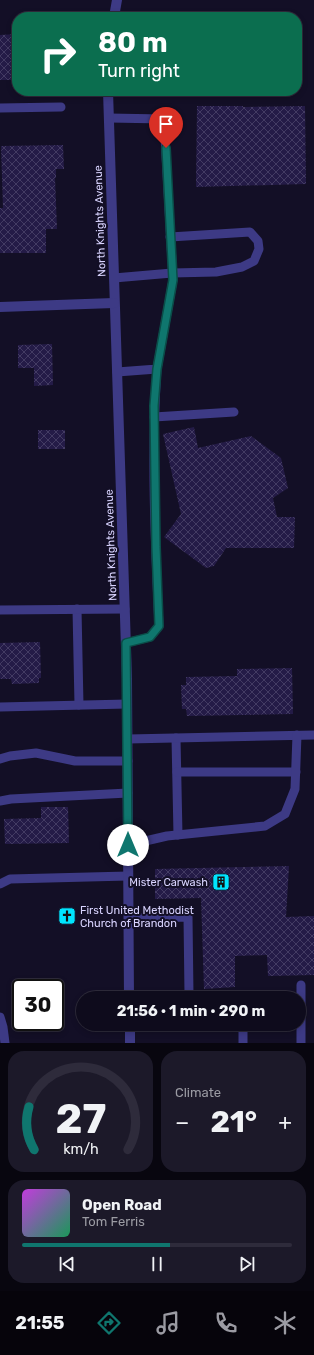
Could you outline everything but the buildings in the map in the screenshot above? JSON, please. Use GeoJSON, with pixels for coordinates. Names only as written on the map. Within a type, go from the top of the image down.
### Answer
{"type":"FeatureCollection","features":[{"type":"Feature","properties":{"kind":"street"},"geometry":{"type":"LineString","coordinates":[[115,12],[117,0]]}},
{"type":"Feature","properties":{"kind":"street","name":"North Knights Avenue"},"geometry":{"type":"LineString","coordinates":[[108,96],[126,643],[129,991]]}},
{"type":"Feature","properties":{"kind":"street"},"geometry":{"type":"LineString","coordinates":[[0,307],[114,303]]}},
{"type":"Feature","properties":{"kind":"street"},"geometry":{"type":"LineString","coordinates":[[130,1031],[130,1043]]}},
{"type":"Feature","properties":{"kind":"lane"},"geometry":{"type":"LineString","coordinates":[[0,108],[61,107]]}},
{"type":"Feature","properties":{"kind":"lane"},"geometry":{"type":"LineString","coordinates":[[109,118],[164,119],[173,280],[157,369],[154,417],[159,626],[150,637],[126,643]]}},
{"type":"Feature","properties":{"kind":"lane"},"geometry":{"type":"LineString","coordinates":[[114,278],[172,273],[216,272],[242,267],[254,261],[259,249],[258,241],[250,232],[170,237]]}},
{"type":"Feature","properties":{"kind":"lane"},"geometry":{"type":"LineString","coordinates":[[117,372],[157,369]]}},
{"type":"Feature","properties":{"kind":"lane"},"geometry":{"type":"LineString","coordinates":[[154,417],[234,412]]}},
{"type":"Feature","properties":{"kind":"lane"},"geometry":{"type":"LineString","coordinates":[[77,609],[79,705]]}},
{"type":"Feature","properties":{"kind":"lane"},"geometry":{"type":"LineString","coordinates":[[0,610],[125,609]]}},
{"type":"Feature","properties":{"kind":"lane"},"geometry":{"type":"LineString","coordinates":[[0,707],[127,704]]}},
{"type":"Feature","properties":{"kind":"lane"},"geometry":{"type":"LineString","coordinates":[[128,845],[166,836],[265,826],[285,814],[295,789],[297,735]]}},
{"type":"Feature","properties":{"kind":"lane"},"geometry":{"type":"LineString","coordinates":[[128,739],[314,735]]}},
{"type":"Feature","properties":{"kind":"lane"},"geometry":{"type":"LineString","coordinates":[[176,738],[178,835]]}},
{"type":"Feature","properties":{"kind":"lane"},"geometry":{"type":"LineString","coordinates":[[0,759],[10,756],[36,753],[74,761],[128,761]]}},
{"type":"Feature","properties":{"kind":"lane"},"geometry":{"type":"LineString","coordinates":[[177,772],[296,772]]}},
{"type":"Feature","properties":{"kind":"lane"},"geometry":{"type":"LineString","coordinates":[[0,801],[11,799],[128,793]]}},
{"type":"Feature","properties":{"kind":"lane"},"geometry":{"type":"LineString","coordinates":[[0,884],[10,879],[128,876]]}},
{"type":"Feature","properties":{"kind":"lane"},"geometry":{"type":"LineString","coordinates":[[129,918],[188,917],[189,991]]}},
{"type":"Feature","properties":{"kind":"lane"},"geometry":{"type":"LineString","coordinates":[[301,985],[301,1043]]}},
{"type":"Feature","properties":{"kind":"lane"},"geometry":{"type":"LineString","coordinates":[[0,1017],[5,1043]]}},
{"type":"Feature","properties":{"kind":"lane"},"geometry":{"type":"LineString","coordinates":[[243,1031],[243,1043]]}},
{"type":"Feature","properties":{"kind":"place","name":"Mister Carwash"},"geometry":{"type":"Point","coordinates":[221,882]}},
{"type":"Feature","properties":{"kind":"place","name":"First United Methodist Church of Brandon"},"geometry":{"type":"Point","coordinates":[67,916]}},
{"type":"Feature","properties":{"kind":"route"},"geometry":{"type":"LineString","coordinates":[[128,845],[126,643],[150,637],[159,626],[154,460],[154,406],[157,369],[173,280],[166,148]]}}]}
